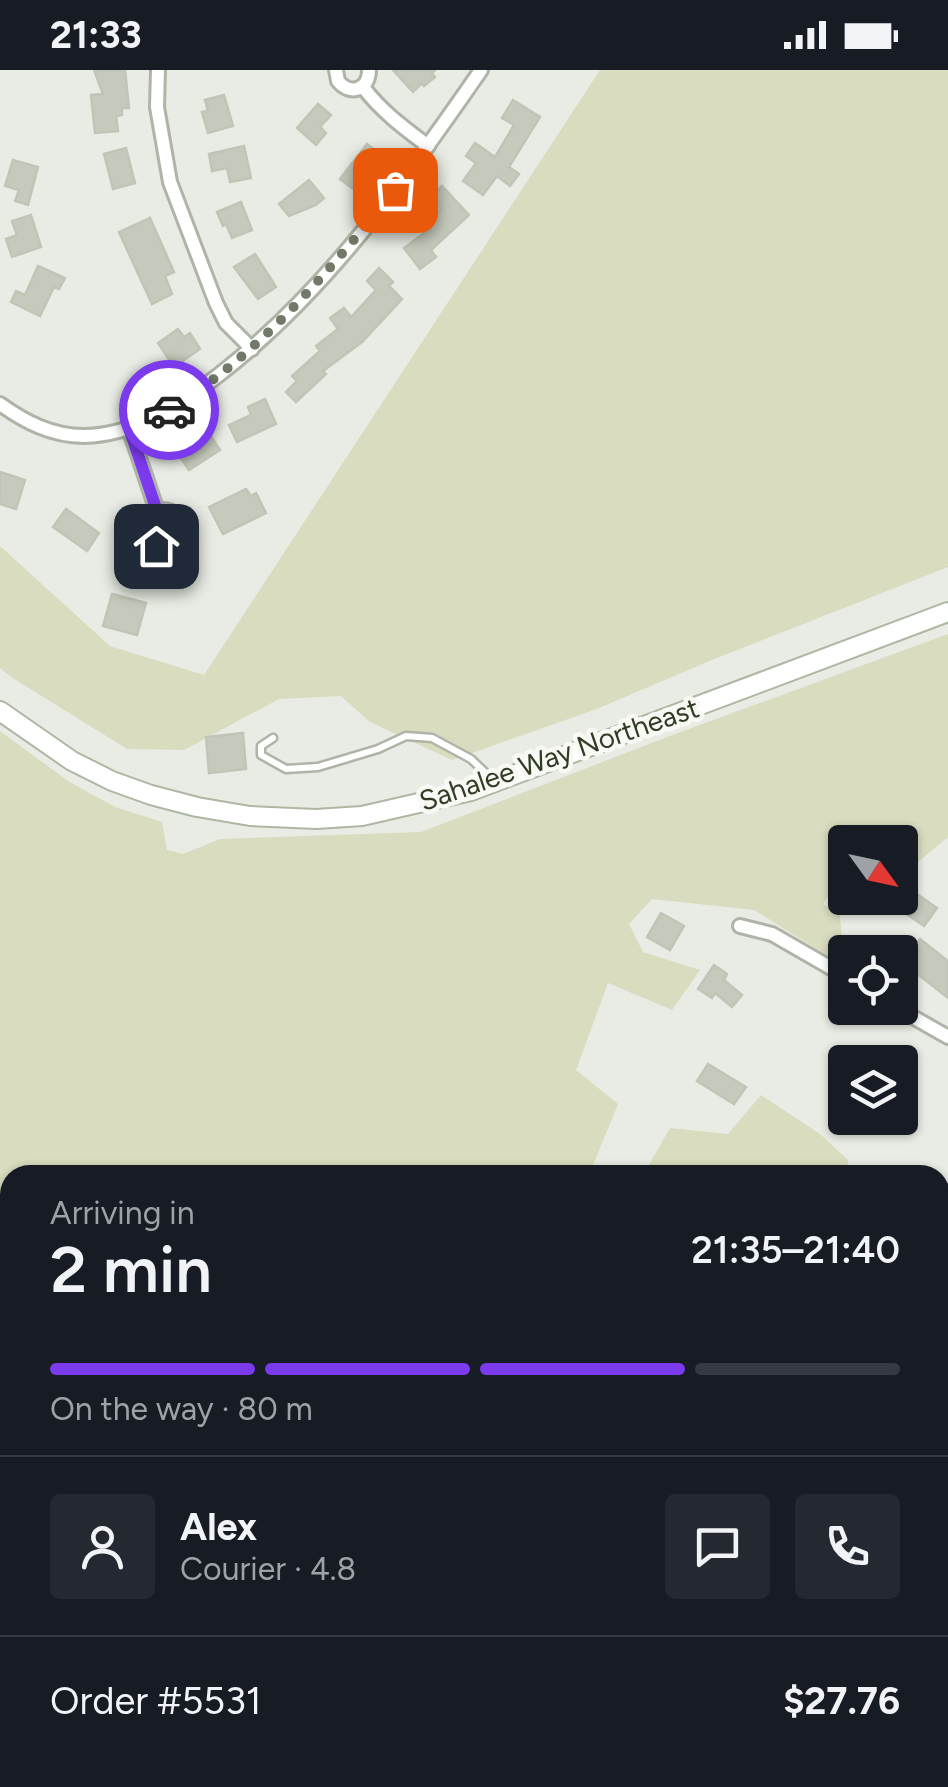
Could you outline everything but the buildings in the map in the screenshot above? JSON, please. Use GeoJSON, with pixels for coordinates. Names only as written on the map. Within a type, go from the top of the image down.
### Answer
{"type":"FeatureCollection","features":[{"type":"Feature","properties":{"kind":"main road","name":"Sahalee Way Northeast"},"geometry":{"type":"LineString","coordinates":[[0,711],[72,761],[151,795],[250,816],[362,816],[471,791],[948,612]]}},
{"type":"Feature","properties":{"kind":"street"},"geometry":{"type":"LineString","coordinates":[[158,70],[157,107],[170,182],[216,304],[226,323],[252,350]]}},
{"type":"Feature","properties":{"kind":"street"},"geometry":{"type":"LineString","coordinates":[[336,70],[338,81],[346,89],[358,90],[369,77],[369,70]]}},
{"type":"Feature","properties":{"kind":"street"},"geometry":{"type":"LineString","coordinates":[[0,404],[29,424],[81,436],[129,428],[190,397],[252,350],[332,267],[428,146],[481,70]]}},
{"type":"Feature","properties":{"kind":"street"},"geometry":{"type":"LineString","coordinates":[[363,87],[396,122],[428,146]]}},
{"type":"Feature","properties":{"kind":"street"},"geometry":{"type":"LineString","coordinates":[[129,428],[157,511]]}},
{"type":"Feature","properties":{"kind":"street"},"geometry":{"type":"LineString","coordinates":[[740,926],[772,934],[828,966]]}},
{"type":"Feature","properties":{"kind":"street"},"geometry":{"type":"LineString","coordinates":[[918,1020],[948,1037]]}},
{"type":"Feature","properties":{"kind":"lane"},"geometry":{"type":"LineString","coordinates":[[273,738],[260,746],[261,755],[286,769],[318,767],[406,736],[432,738],[471,759],[495,782]]}},
{"type":"Feature","properties":{"kind":"green space"},"geometry":{"type":"Polygon","coordinates":[[[600,70],[948,70],[948,567],[594,710],[452,760],[370,722],[341,696],[279,699],[184,750],[127,749],[0,668],[0,546],[110,646],[204,675],[600,70]]]}},
{"type":"Feature","properties":{"kind":"green space"},"geometry":{"type":"Polygon","coordinates":[[[948,634],[948,837],[918,862],[918,825],[828,825],[828,896],[823,904],[828,907],[828,915],[840,915],[842,935],[828,935],[828,956],[754,910],[652,899],[629,924],[643,952],[700,970],[672,1010],[608,983],[576,1070],[618,1104],[593,1165],[0,1165],[0,731],[68,781],[115,807],[162,822],[167,850],[183,854],[220,839],[421,832],[948,634]]]}},
{"type":"Feature","properties":{"kind":"green space"},"geometry":{"type":"Polygon","coordinates":[[[761,1095],[820,1134],[848,1160],[848,1165],[649,1165],[670,1128],[728,1134],[761,1095]]]}},
{"type":"Feature","properties":{"kind":"way so far"},"geometry":{"type":"LineString","coordinates":[[169,410],[252,350],[288,315],[395,190]]}},
{"type":"Feature","properties":{"kind":"route"},"geometry":{"type":"LineString","coordinates":[[156,546],[144,532],[147,519],[157,511],[129,428],[169,410]]}}]}
